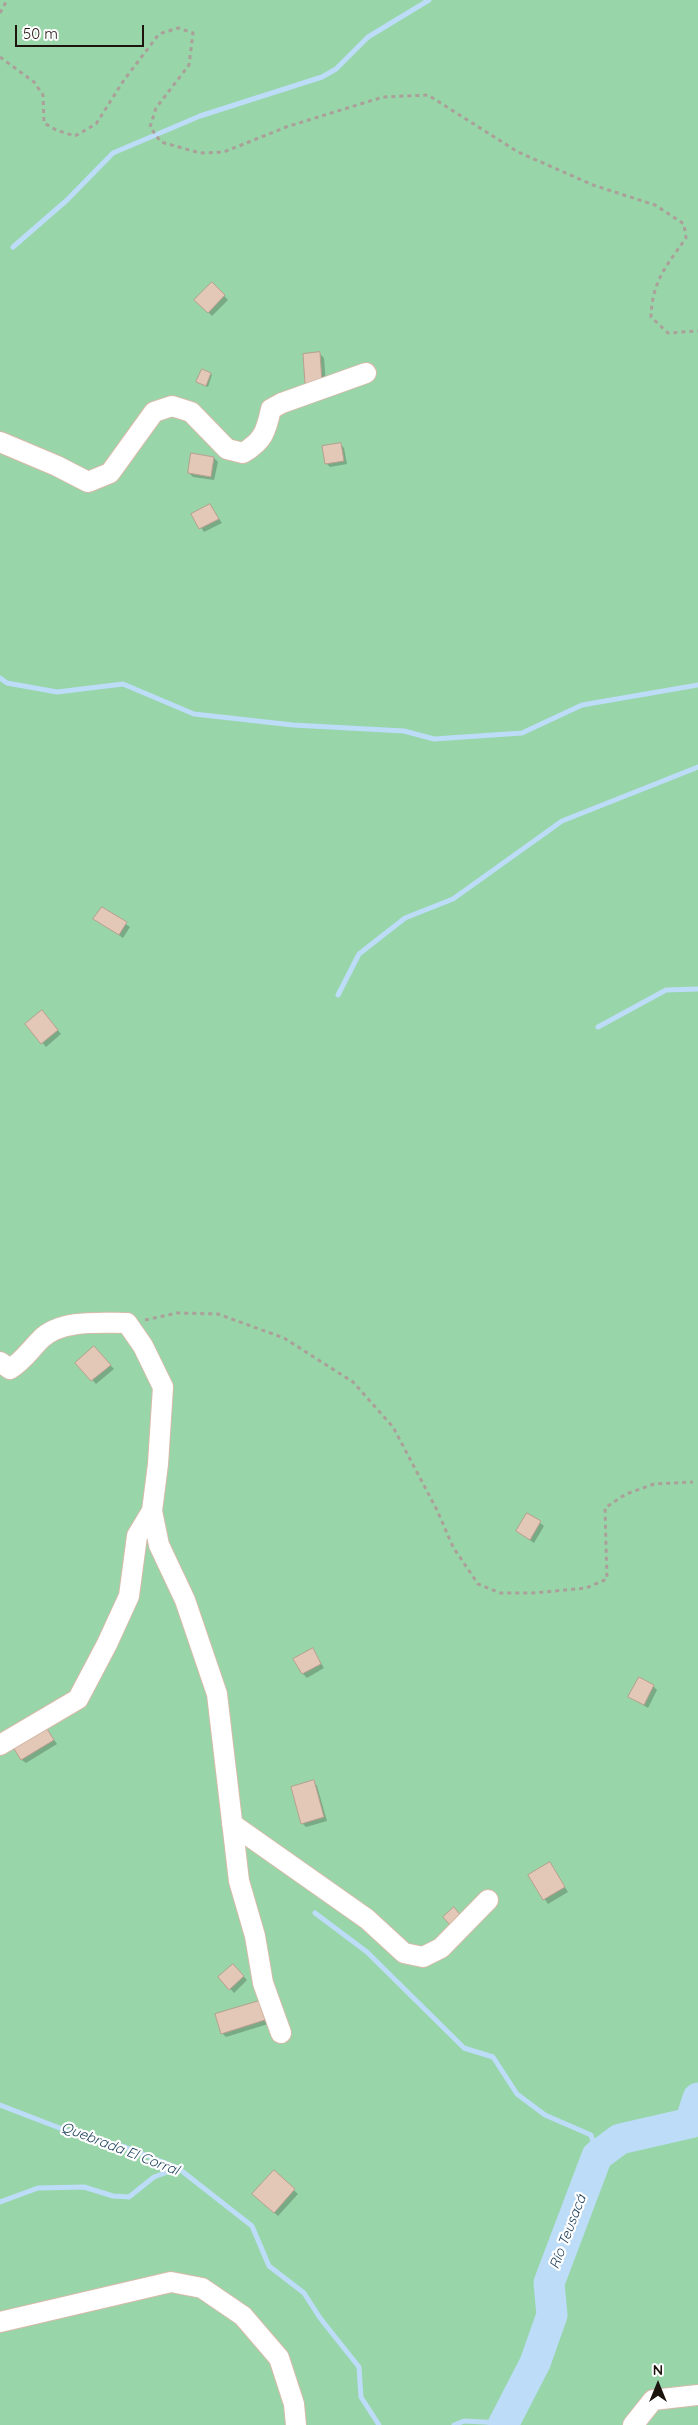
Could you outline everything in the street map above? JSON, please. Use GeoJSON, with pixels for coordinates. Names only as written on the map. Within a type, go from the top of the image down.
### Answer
{"type":"FeatureCollection","features":[{"type":"Feature","properties":{"kind":"street"},"geometry":{"type":"LineString","coordinates":[[0,442],[57,466],[88,482],[110,473],[154,412],[172,406],[191,412],[227,449],[243,453],[259,443],[267,428],[271,409],[282,403],[366,373]]}},
{"type":"Feature","properties":{"kind":"street"},"geometry":{"type":"LineString","coordinates":[[0,1362],[10,1369],[22,1361],[42,1338],[68,1325],[96,1322],[127,1323],[143,1346],[163,1387],[158,1464],[152,1511],[159,1545],[185,1600],[217,1694],[239,1881],[255,1936],[263,1983],[281,2032]]}},
{"type":"Feature","properties":{"kind":"street"},"geometry":{"type":"LineString","coordinates":[[0,1745],[78,1698],[107,1644],[129,1596],[137,1536],[152,1511]]}},
{"type":"Feature","properties":{"kind":"street"},"geometry":{"type":"LineString","coordinates":[[232,1824],[367,1919],[404,1953],[423,1957],[441,1948],[488,1900]]}},
{"type":"Feature","properties":{"kind":"street"},"geometry":{"type":"LineString","coordinates":[[0,2322],[171,2282],[202,2288],[243,2316],[279,2358],[294,2404],[296,2425]]}},
{"type":"Feature","properties":{"kind":"street"},"geometry":{"type":"LineString","coordinates":[[633,2425],[653,2400],[698,2395]]}},
{"type":"Feature","properties":{"kind":"path"},"geometry":{"type":"LineString","coordinates":[[0,13],[7,0]]}},
{"type":"Feature","properties":{"kind":"path"},"geometry":{"type":"LineString","coordinates":[[0,58],[34,82],[43,95],[44,123],[56,130],[75,136],[96,124],[124,80],[159,34],[178,28],[193,33],[189,65],[156,108],[150,127],[161,142],[200,153],[224,152],[286,127],[383,97],[428,95],[518,152],[593,185],[655,205],[684,224],[686,238],[661,272],[652,298],[651,317],[668,333],[698,330]]}},
{"type":"Feature","properties":{"kind":"path"},"geometry":{"type":"LineString","coordinates":[[127,1323],[177,1313],[218,1314],[284,1338],[353,1382],[393,1427],[437,1510],[453,1547],[478,1584],[500,1593],[533,1593],[586,1588],[607,1579],[605,1508],[626,1494],[654,1484],[693,1482]]}},
{"type":"Feature","properties":{"kind":"green space"},"geometry":{"type":"Polygon","coordinates":[[[0,0],[698,0],[698,2425],[0,2425],[0,0]]]}},
{"type":"Feature","properties":{"kind":"building"},"geometry":{"type":"Polygon","coordinates":[[[212,282],[225,295],[208,313],[194,300],[212,282]]]}},
{"type":"Feature","properties":{"kind":"building"},"geometry":{"type":"Polygon","coordinates":[[[320,352],[322,383],[305,384],[303,354],[320,352]]]}},
{"type":"Feature","properties":{"kind":"building"},"geometry":{"type":"Polygon","coordinates":[[[202,369],[211,373],[206,386],[196,382],[202,369]]]}},
{"type":"Feature","properties":{"kind":"building"},"geometry":{"type":"Polygon","coordinates":[[[341,443],[344,461],[325,464],[322,446],[341,443]]]}},
{"type":"Feature","properties":{"kind":"building"},"geometry":{"type":"Polygon","coordinates":[[[191,453],[214,457],[211,477],[188,473],[191,453]]]}},
{"type":"Feature","properties":{"kind":"building"},"geometry":{"type":"Polygon","coordinates":[[[210,504],[219,519],[199,529],[191,514],[210,504]]]}},
{"type":"Feature","properties":{"kind":"building"},"geometry":{"type":"Polygon","coordinates":[[[102,907],[127,922],[119,935],[93,919],[102,907]]]}},
{"type":"Feature","properties":{"kind":"building"},"geometry":{"type":"Polygon","coordinates":[[[42,1010],[58,1030],[41,1044],[25,1024],[42,1010]]]}},
{"type":"Feature","properties":{"kind":"building"},"geometry":{"type":"Polygon","coordinates":[[[94,1346],[111,1365],[91,1381],[75,1363],[94,1346]]]}},
{"type":"Feature","properties":{"kind":"building"},"geometry":{"type":"Polygon","coordinates":[[[527,1513],[541,1521],[530,1540],[516,1531],[527,1513]]]}},
{"type":"Feature","properties":{"kind":"building"},"geometry":{"type":"Polygon","coordinates":[[[313,1648],[321,1664],[302,1674],[293,1659],[313,1648]]]}},
{"type":"Feature","properties":{"kind":"building"},"geometry":{"type":"Polygon","coordinates":[[[639,1677],[654,1685],[644,1705],[628,1697],[639,1677]]]}},
{"type":"Feature","properties":{"kind":"building"},"geometry":{"type":"Polygon","coordinates":[[[44,1724],[54,1740],[21,1760],[11,1744],[44,1724]]]}},
{"type":"Feature","properties":{"kind":"building"},"geometry":{"type":"Polygon","coordinates":[[[314,1780],[324,1817],[301,1824],[291,1787],[314,1780]]]}},
{"type":"Feature","properties":{"kind":"building"},"geometry":{"type":"Polygon","coordinates":[[[550,1862],[565,1887],[543,1900],[528,1875],[550,1862]]]}},
{"type":"Feature","properties":{"kind":"building"},"geometry":{"type":"Polygon","coordinates":[[[454,1907],[461,1916],[450,1925],[443,1917],[454,1907]]]}},
{"type":"Feature","properties":{"kind":"building"},"geometry":{"type":"Polygon","coordinates":[[[233,1964],[244,1976],[229,1990],[218,1977],[233,1964]]]}},
{"type":"Feature","properties":{"kind":"building"},"geometry":{"type":"Polygon","coordinates":[[[259,2001],[265,2020],[221,2034],[215,2014],[259,2001]]]}},
{"type":"Feature","properties":{"kind":"building"},"geometry":{"type":"Polygon","coordinates":[[[274,2170],[295,2189],[274,2213],[252,2194],[274,2170]]]}},
{"type":"Feature","properties":{"kind":"waterway"},"geometry":{"type":"LineString","coordinates":[[13,247],[67,200],[113,153],[200,116],[322,77],[336,69],[368,37],[429,0]]}},
{"type":"Feature","properties":{"kind":"waterway"},"geometry":{"type":"LineString","coordinates":[[0,678],[7,683],[57,692],[123,684],[194,714],[293,725],[404,731],[434,739],[522,733],[582,705],[698,685]]}},
{"type":"Feature","properties":{"kind":"waterway"},"geometry":{"type":"LineString","coordinates":[[338,995],[359,954],[405,918],[453,899],[562,821],[698,767]]}},
{"type":"Feature","properties":{"kind":"waterway"},"geometry":{"type":"LineString","coordinates":[[598,1027],[666,990],[698,989]]}},
{"type":"Feature","properties":{"kind":"waterway"},"geometry":{"type":"LineString","coordinates":[[315,1913],[367,1952],[464,2048],[493,2057],[517,2094],[545,2115],[591,2135],[597,2156]]}},
{"type":"Feature","properties":{"kind":"waterway","name":"Río Teusacá"},"geometry":{"type":"LineString","coordinates":[[503,2425],[535,2363],[552,2315],[549,2283],[597,2156],[620,2139],[690,2123],[698,2098]]}},
{"type":"Feature","properties":{"kind":"waterway","name":"Quebrada El Corral"},"geometry":{"type":"LineString","coordinates":[[0,2105],[70,2132],[125,2147],[178,2168],[252,2226],[269,2266],[304,2293],[320,2318],[359,2367],[361,2397],[379,2425]]}},
{"type":"Feature","properties":{"kind":"waterway"},"geometry":{"type":"LineString","coordinates":[[0,2202],[38,2188],[84,2187],[113,2196],[129,2197],[154,2177],[178,2168]]}},
{"type":"Feature","properties":{"kind":"waterway","name":"Quebrada El Corral"},"geometry":{"type":"LineString","coordinates":[[454,2425],[464,2421],[504,2423]]}}]}
